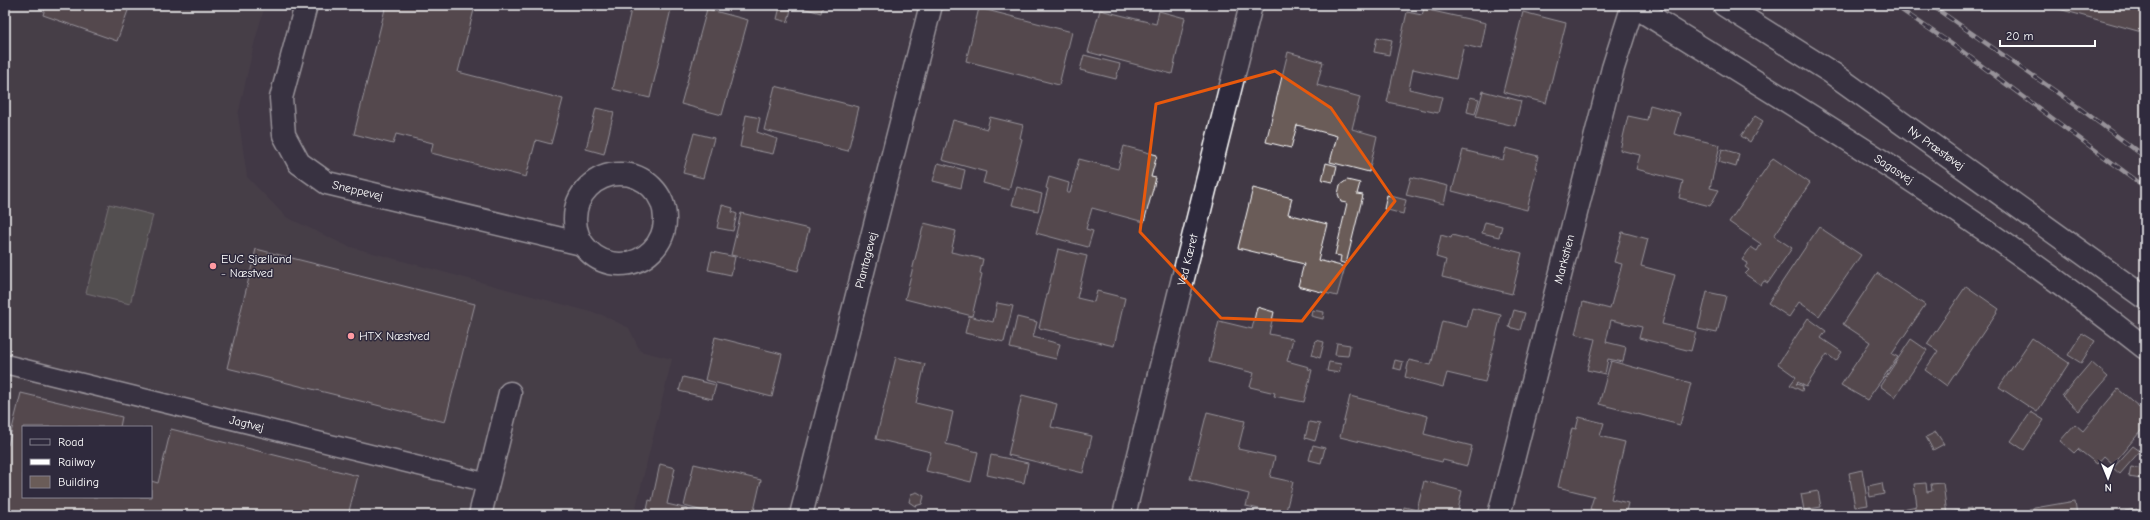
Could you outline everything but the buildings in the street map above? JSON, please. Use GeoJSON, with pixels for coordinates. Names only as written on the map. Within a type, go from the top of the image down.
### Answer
{"type":"FeatureCollection","features":[{"type":"Feature","properties":{"kind":"street","name":"Sneppevej"},"geometry":{"type":"LineString","coordinates":[[306,5],[281,98],[284,134],[299,163],[327,183],[582,244],[591,255],[604,261],[617,264],[631,263],[644,258],[654,248],[662,236],[665,222],[663,207],[656,193],[645,182],[631,176],[616,175],[600,179],[588,187],[579,200],[575,215],[576,230],[582,244]]}},
{"type":"Feature","properties":{"kind":"street","name":"Plantagevej"},"geometry":{"type":"LineString","coordinates":[[801,515],[930,5]]}},
{"type":"Feature","properties":{"kind":"street","name":"Ved Kæret"},"geometry":{"type":"LineString","coordinates":[[1124,515],[1251,5]]}},
{"type":"Feature","properties":{"kind":"street","name":"Sagasvej"},"geometry":{"type":"LineString","coordinates":[[1633,5],[1922,187],[2084,300],[2145,348]]}},
{"type":"Feature","properties":{"kind":"street","name":"Markstien"},"geometry":{"type":"LineString","coordinates":[[1499,515],[1613,68],[1633,5]]}},
{"type":"Feature","properties":{"kind":"street","name":"Ny Præstøvej"},"geometry":{"type":"LineString","coordinates":[[1724,5],[1832,73],[2145,298]]}},
{"type":"Feature","properties":{"kind":"street"},"geometry":{"type":"LineString","coordinates":[[480,515],[510,393]]}},
{"type":"Feature","properties":{"kind":"lane","name":"Jagtvej"},"geometry":{"type":"LineString","coordinates":[[5,364],[488,483]]}},
{"type":"Feature","properties":{"kind":"highlighted area"},"geometry":{"type":"Polygon","coordinates":[[[1275,71],[1331,108],[1395,201],[1302,321],[1221,318],[1140,232],[1156,104],[1275,71]]]}},
{"type":"Feature","properties":{"kind":"shaded area","name":"EUC Sjælland - Næstved"},"geometry":{"type":"Polygon","coordinates":[[[5,5],[265,5],[254,44],[238,115],[247,177],[286,217],[347,246],[602,315],[629,328],[640,351],[672,359],[634,515],[5,515],[5,5]]]}},
{"type":"Feature","properties":{"kind":"green space"},"geometry":{"type":"Polygon","coordinates":[[[109,204],[153,215],[130,304],[86,293],[109,204]]]}},
{"type":"Feature","properties":{"kind":"railway"},"geometry":{"type":"LineString","coordinates":[[1894,5],[1959,49],[2145,187]]}},
{"type":"Feature","properties":{"kind":"railway"},"geometry":{"type":"LineString","coordinates":[[1931,5],[2078,107],[2145,157]]}},
{"type":"Feature","properties":{"kind":"place","name":"EUC Sjælland - Næstved"},"geometry":{"type":"Point","coordinates":[213,266]}},
{"type":"Feature","properties":{"kind":"place","name":"HTX Næstved"},"geometry":{"type":"Point","coordinates":[351,336]}}]}
